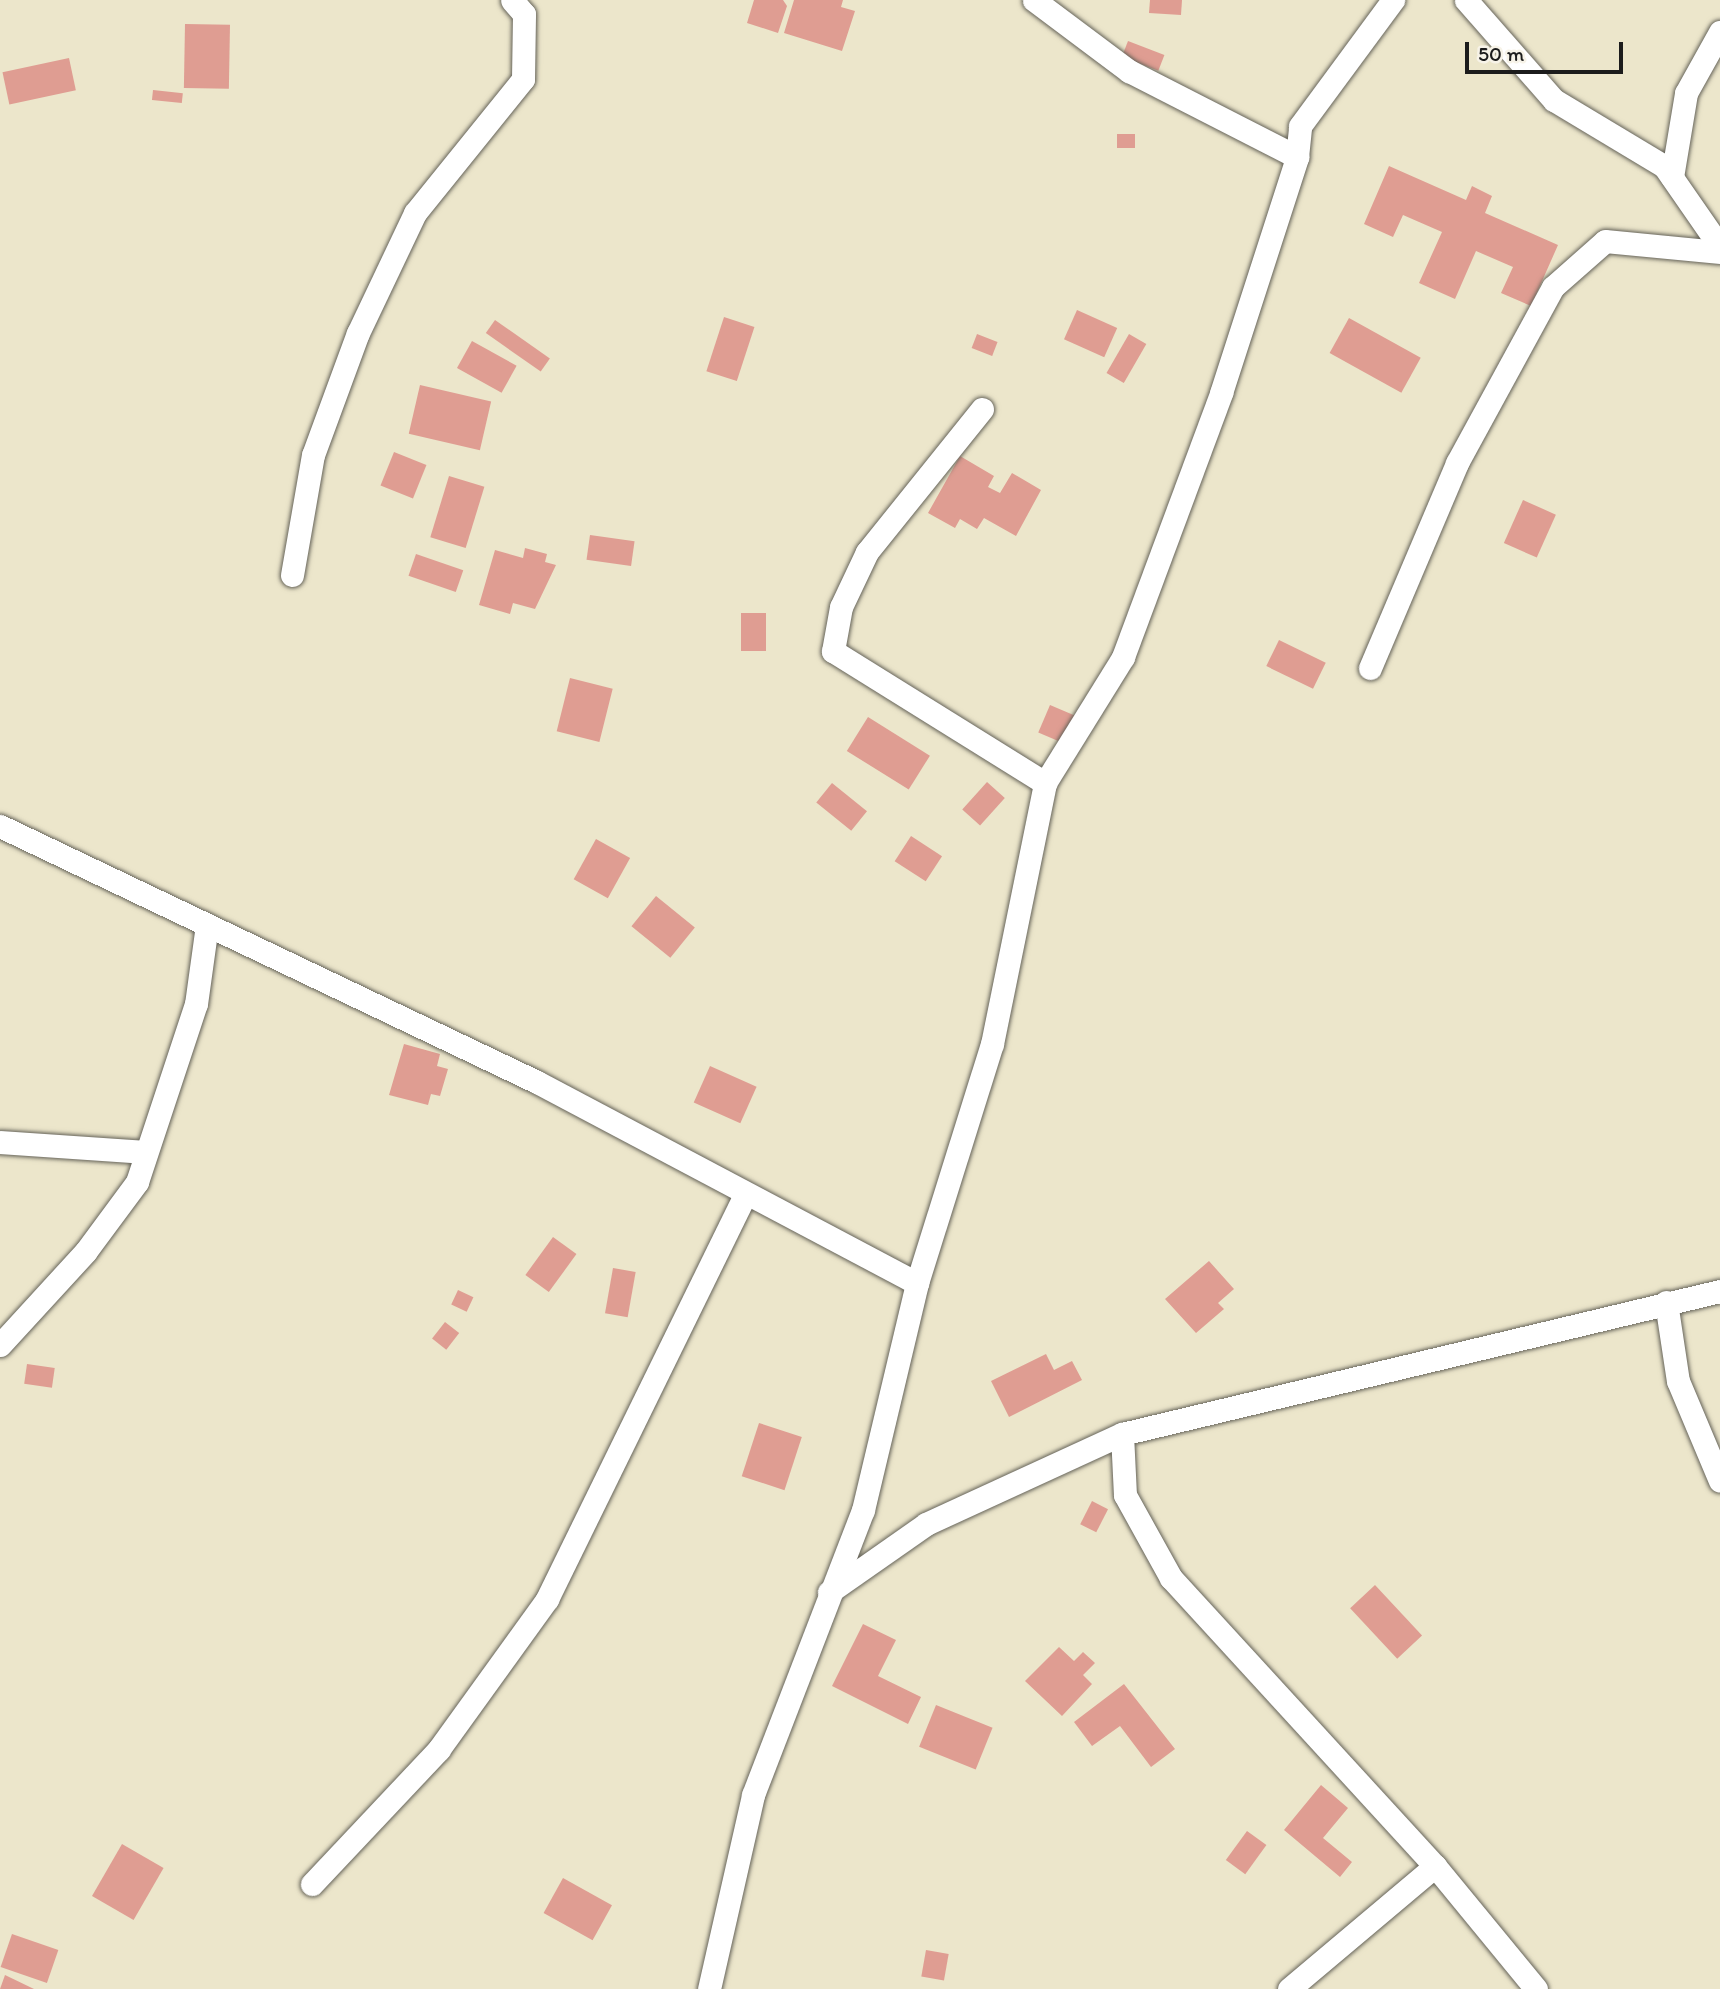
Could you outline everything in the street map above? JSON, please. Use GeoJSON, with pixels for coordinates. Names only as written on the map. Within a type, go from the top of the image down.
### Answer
{"type":"FeatureCollection","features":[{"type":"Feature","properties":{"kind":"street"},"geometry":{"type":"LineString","coordinates":[[292,576],[313,455],[358,332],[415,213],[523,79],[524,14],[513,0]]}},
{"type":"Feature","properties":{"kind":"street"},"geometry":{"type":"LineString","coordinates":[[1034,0],[1129,71],[1297,157]]}},
{"type":"Feature","properties":{"kind":"street"},"geometry":{"type":"LineString","coordinates":[[709,1989],[753,1795],[829,1592],[863,1510],[917,1283],[992,1044],[1045,783],[1123,657],[1221,393],[1297,157],[1300,126],[1392,0]]}},
{"type":"Feature","properties":{"kind":"street"},"geometry":{"type":"LineString","coordinates":[[1466,0],[1554,100],[1672,177],[1720,249]]}},
{"type":"Feature","properties":{"kind":"street"},"geometry":{"type":"LineString","coordinates":[[1672,177],[1686,93],[1720,32]]}},
{"type":"Feature","properties":{"kind":"street"},"geometry":{"type":"LineString","coordinates":[[1370,668],[1457,463],[1553,287],[1605,241],[1720,249]]}},
{"type":"Feature","properties":{"kind":"street"},"geometry":{"type":"LineString","coordinates":[[982,409],[867,552],[841,607],[833,652],[1045,783]]}},
{"type":"Feature","properties":{"kind":"street"},"geometry":{"type":"LineString","coordinates":[[0,825],[537,1082],[917,1283]]}},
{"type":"Feature","properties":{"kind":"street"},"geometry":{"type":"LineString","coordinates":[[0,1345],[116,1213],[146,1152],[196,1004],[207,925]]}},
{"type":"Feature","properties":{"kind":"street"},"geometry":{"type":"LineString","coordinates":[[0,1142],[146,1152]]}},
{"type":"Feature","properties":{"kind":"street"},"geometry":{"type":"LineString","coordinates":[[312,1884],[439,1749],[547,1599],[745,1194]]}},
{"type":"Feature","properties":{"kind":"street"},"geometry":{"type":"LineString","coordinates":[[829,1592],[926,1524],[1122,1434],[1720,1291]]}},
{"type":"Feature","properties":{"kind":"street"},"geometry":{"type":"LineString","coordinates":[[1666,1302],[1678,1381],[1720,1481]]}},
{"type":"Feature","properties":{"kind":"street"},"geometry":{"type":"LineString","coordinates":[[1122,1434],[1125,1495],[1171,1578],[1435,1866],[1536,1989]]}},
{"type":"Feature","properties":{"kind":"street"},"geometry":{"type":"LineString","coordinates":[[1289,1989],[1435,1866]]}},
{"type":"Feature","properties":{"kind":"building"},"geometry":{"type":"Polygon","coordinates":[[[754,0],[783,0],[787,6],[778,33],[747,23],[754,0]]]}},
{"type":"Feature","properties":{"kind":"building"},"geometry":{"type":"Polygon","coordinates":[[[794,0],[843,0],[841,7],[855,11],[842,51],[784,33],[794,0]]]}},
{"type":"Feature","properties":{"kind":"building"},"geometry":{"type":"Polygon","coordinates":[[[1150,0],[1182,0],[1181,15],[1149,13],[1150,0]]]}},
{"type":"Feature","properties":{"kind":"building"},"geometry":{"type":"Polygon","coordinates":[[[185,24],[230,25],[229,89],[184,88],[185,24]]]}},
{"type":"Feature","properties":{"kind":"building"},"geometry":{"type":"Polygon","coordinates":[[[1128,41],[1164,55],[1158,71],[1122,57],[1128,41]]]}},
{"type":"Feature","properties":{"kind":"building"},"geometry":{"type":"Polygon","coordinates":[[[69,58],[76,90],[9,104],[2,72],[69,58]]]}},
{"type":"Feature","properties":{"kind":"building"},"geometry":{"type":"Polygon","coordinates":[[[153,90],[183,93],[182,103],[152,100],[153,90]]]}},
{"type":"Feature","properties":{"kind":"building"},"geometry":{"type":"Polygon","coordinates":[[[1117,134],[1135,134],[1135,148],[1117,148],[1117,134]]]}},
{"type":"Feature","properties":{"kind":"building"},"geometry":{"type":"Polygon","coordinates":[[[1389,166],[1466,200],[1472,186],[1492,196],[1485,213],[1558,245],[1531,306],[1501,293],[1513,267],[1476,251],[1455,299],[1419,283],[1442,232],[1403,215],[1393,237],[1364,224],[1389,166]]]}},
{"type":"Feature","properties":{"kind":"building"},"geometry":{"type":"Polygon","coordinates":[[[1077,310],[1117,328],[1104,357],[1064,339],[1077,310]]]}},
{"type":"Feature","properties":{"kind":"building"},"geometry":{"type":"Polygon","coordinates":[[[724,317],[754,327],[737,381],[706,371],[724,317]]]}},
{"type":"Feature","properties":{"kind":"building"},"geometry":{"type":"Polygon","coordinates":[[[1349,318],[1421,358],[1401,393],[1330,353],[1349,318]]]}},
{"type":"Feature","properties":{"kind":"building"},"geometry":{"type":"Polygon","coordinates":[[[495,320],[550,358],[541,372],[486,333],[495,320]]]}},
{"type":"Feature","properties":{"kind":"building"},"geometry":{"type":"Polygon","coordinates":[[[977,334],[998,342],[992,356],[972,348],[977,334]]]}},
{"type":"Feature","properties":{"kind":"building"},"geometry":{"type":"Polygon","coordinates":[[[1129,334],[1146,344],[1124,383],[1106,373],[1129,334]]]}},
{"type":"Feature","properties":{"kind":"building"},"geometry":{"type":"Polygon","coordinates":[[[472,341],[517,366],[502,393],[457,368],[472,341]]]}},
{"type":"Feature","properties":{"kind":"building"},"geometry":{"type":"Polygon","coordinates":[[[420,385],[491,401],[480,450],[409,434],[420,385]]]}},
{"type":"Feature","properties":{"kind":"building"},"geometry":{"type":"Polygon","coordinates":[[[394,452],[426,465],[413,498],[381,485],[394,452]]]}},
{"type":"Feature","properties":{"kind":"building"},"geometry":{"type":"Polygon","coordinates":[[[960,456],[994,476],[988,487],[1000,493],[1012,473],[1041,490],[1016,536],[984,518],[977,529],[960,519],[955,528],[928,513],[960,456]]]}},
{"type":"Feature","properties":{"kind":"building"},"geometry":{"type":"Polygon","coordinates":[[[449,476],[484,487],[466,548],[430,537],[449,476]]]}},
{"type":"Feature","properties":{"kind":"building"},"geometry":{"type":"Polygon","coordinates":[[[1523,500],[1556,515],[1537,558],[1504,543],[1523,500]]]}},
{"type":"Feature","properties":{"kind":"building"},"geometry":{"type":"Polygon","coordinates":[[[590,535],[635,541],[631,566],[587,560],[590,535]]]}},
{"type":"Feature","properties":{"kind":"building"},"geometry":{"type":"Polygon","coordinates":[[[525,548],[547,554],[545,562],[556,565],[535,609],[513,603],[510,614],[479,605],[495,550],[523,558],[525,548]]]}},
{"type":"Feature","properties":{"kind":"building"},"geometry":{"type":"Polygon","coordinates":[[[416,554],[463,570],[456,592],[409,576],[416,554]]]}},
{"type":"Feature","properties":{"kind":"building"},"geometry":{"type":"Polygon","coordinates":[[[741,613],[766,613],[766,651],[741,651],[741,613]]]}},
{"type":"Feature","properties":{"kind":"building"},"geometry":{"type":"Polygon","coordinates":[[[1279,640],[1326,663],[1313,689],[1266,666],[1279,640]]]}},
{"type":"Feature","properties":{"kind":"building"},"geometry":{"type":"Polygon","coordinates":[[[570,678],[613,689],[599,742],[557,731],[570,678]]]}},
{"type":"Feature","properties":{"kind":"building"},"geometry":{"type":"Polygon","coordinates":[[[1050,705],[1078,717],[1066,744],[1038,733],[1050,705]]]}},
{"type":"Feature","properties":{"kind":"building"},"geometry":{"type":"Polygon","coordinates":[[[868,717],[930,756],[909,790],[847,751],[868,717]]]}},
{"type":"Feature","properties":{"kind":"building"},"geometry":{"type":"Polygon","coordinates":[[[987,782],[1005,798],[980,826],[962,809],[987,782]]]}},
{"type":"Feature","properties":{"kind":"building"},"geometry":{"type":"Polygon","coordinates":[[[832,783],[867,811],[851,831],[816,802],[832,783]]]}},
{"type":"Feature","properties":{"kind":"building"},"geometry":{"type":"Polygon","coordinates":[[[911,836],[942,856],[926,881],[895,861],[911,836]]]}},
{"type":"Feature","properties":{"kind":"building"},"geometry":{"type":"Polygon","coordinates":[[[596,839],[630,858],[608,898],[574,879],[596,839]]]}},
{"type":"Feature","properties":{"kind":"building"},"geometry":{"type":"Polygon","coordinates":[[[656,896],[695,927],[670,958],[631,926],[656,896]]]}},
{"type":"Feature","properties":{"kind":"building"},"geometry":{"type":"Polygon","coordinates":[[[404,1044],[440,1054],[437,1066],[448,1069],[440,1096],[431,1094],[428,1105],[389,1095],[404,1044]]]}},
{"type":"Feature","properties":{"kind":"building"},"geometry":{"type":"Polygon","coordinates":[[[710,1066],[757,1087],[740,1123],[694,1103],[710,1066]]]}},
{"type":"Feature","properties":{"kind":"building"},"geometry":{"type":"Polygon","coordinates":[[[553,1237],[576,1254],[549,1292],[525,1275],[553,1237]]]}},
{"type":"Feature","properties":{"kind":"building"},"geometry":{"type":"Polygon","coordinates":[[[1209,1261],[1234,1289],[1218,1303],[1224,1309],[1196,1333],[1165,1299],[1209,1261]]]}},
{"type":"Feature","properties":{"kind":"building"},"geometry":{"type":"Polygon","coordinates":[[[613,1268],[636,1272],[628,1317],[605,1313],[613,1268]]]}},
{"type":"Feature","properties":{"kind":"building"},"geometry":{"type":"Polygon","coordinates":[[[458,1290],[473,1297],[467,1312],[451,1305],[458,1290]]]}},
{"type":"Feature","properties":{"kind":"building"},"geometry":{"type":"Polygon","coordinates":[[[445,1322],[459,1333],[446,1350],[432,1339],[445,1322]]]}},
{"type":"Feature","properties":{"kind":"building"},"geometry":{"type":"Polygon","coordinates":[[[1046,1354],[1054,1370],[1072,1361],[1082,1380],[1009,1417],[991,1381],[1046,1354]]]}},
{"type":"Feature","properties":{"kind":"building"},"geometry":{"type":"Polygon","coordinates":[[[27,1364],[55,1368],[52,1388],[24,1384],[27,1364]]]}},
{"type":"Feature","properties":{"kind":"building"},"geometry":{"type":"Polygon","coordinates":[[[759,1423],[802,1437],[784,1490],[742,1476],[759,1423]]]}},
{"type":"Feature","properties":{"kind":"building"},"geometry":{"type":"Polygon","coordinates":[[[1092,1501],[1108,1509],[1096,1532],[1080,1524],[1092,1501]]]}},
{"type":"Feature","properties":{"kind":"building"},"geometry":{"type":"Polygon","coordinates":[[[1375,1585],[1422,1635],[1397,1659],[1350,1608],[1375,1585]]]}},
{"type":"Feature","properties":{"kind":"building"},"geometry":{"type":"Polygon","coordinates":[[[863,1624],[896,1640],[878,1676],[921,1697],[908,1724],[832,1686],[863,1624]]]}},
{"type":"Feature","properties":{"kind":"building"},"geometry":{"type":"Polygon","coordinates":[[[1059,1647],[1074,1661],[1083,1652],[1095,1663],[1083,1675],[1092,1684],[1062,1716],[1025,1681],[1059,1647]]]}},
{"type":"Feature","properties":{"kind":"building"},"geometry":{"type":"Polygon","coordinates":[[[1124,1684],[1175,1749],[1151,1767],[1120,1726],[1092,1746],[1074,1722],[1124,1684]]]}},
{"type":"Feature","properties":{"kind":"building"},"geometry":{"type":"Polygon","coordinates":[[[936,1705],[993,1728],[976,1770],[919,1747],[936,1705]]]}},
{"type":"Feature","properties":{"kind":"building"},"geometry":{"type":"Polygon","coordinates":[[[1321,1785],[1348,1808],[1323,1838],[1352,1862],[1340,1877],[1284,1830],[1321,1785]]]}},
{"type":"Feature","properties":{"kind":"building"},"geometry":{"type":"Polygon","coordinates":[[[1247,1831],[1266,1845],[1245,1874],[1226,1860],[1247,1831]]]}},
{"type":"Feature","properties":{"kind":"building"},"geometry":{"type":"Polygon","coordinates":[[[122,1844],[164,1868],[134,1920],[92,1896],[122,1844]]]}},
{"type":"Feature","properties":{"kind":"building"},"geometry":{"type":"Polygon","coordinates":[[[563,1878],[612,1905],[593,1940],[544,1913],[563,1878]]]}},
{"type":"Feature","properties":{"kind":"building"},"geometry":{"type":"Polygon","coordinates":[[[12,1934],[58,1950],[47,1983],[1,1967],[12,1934]]]}},
{"type":"Feature","properties":{"kind":"building"},"geometry":{"type":"Polygon","coordinates":[[[926,1950],[949,1954],[944,1981],[921,1977],[926,1950]]]}},
{"type":"Feature","properties":{"kind":"building"},"geometry":{"type":"Polygon","coordinates":[[[5,1975],[34,1989],[0,1989],[5,1975]]]}}]}
